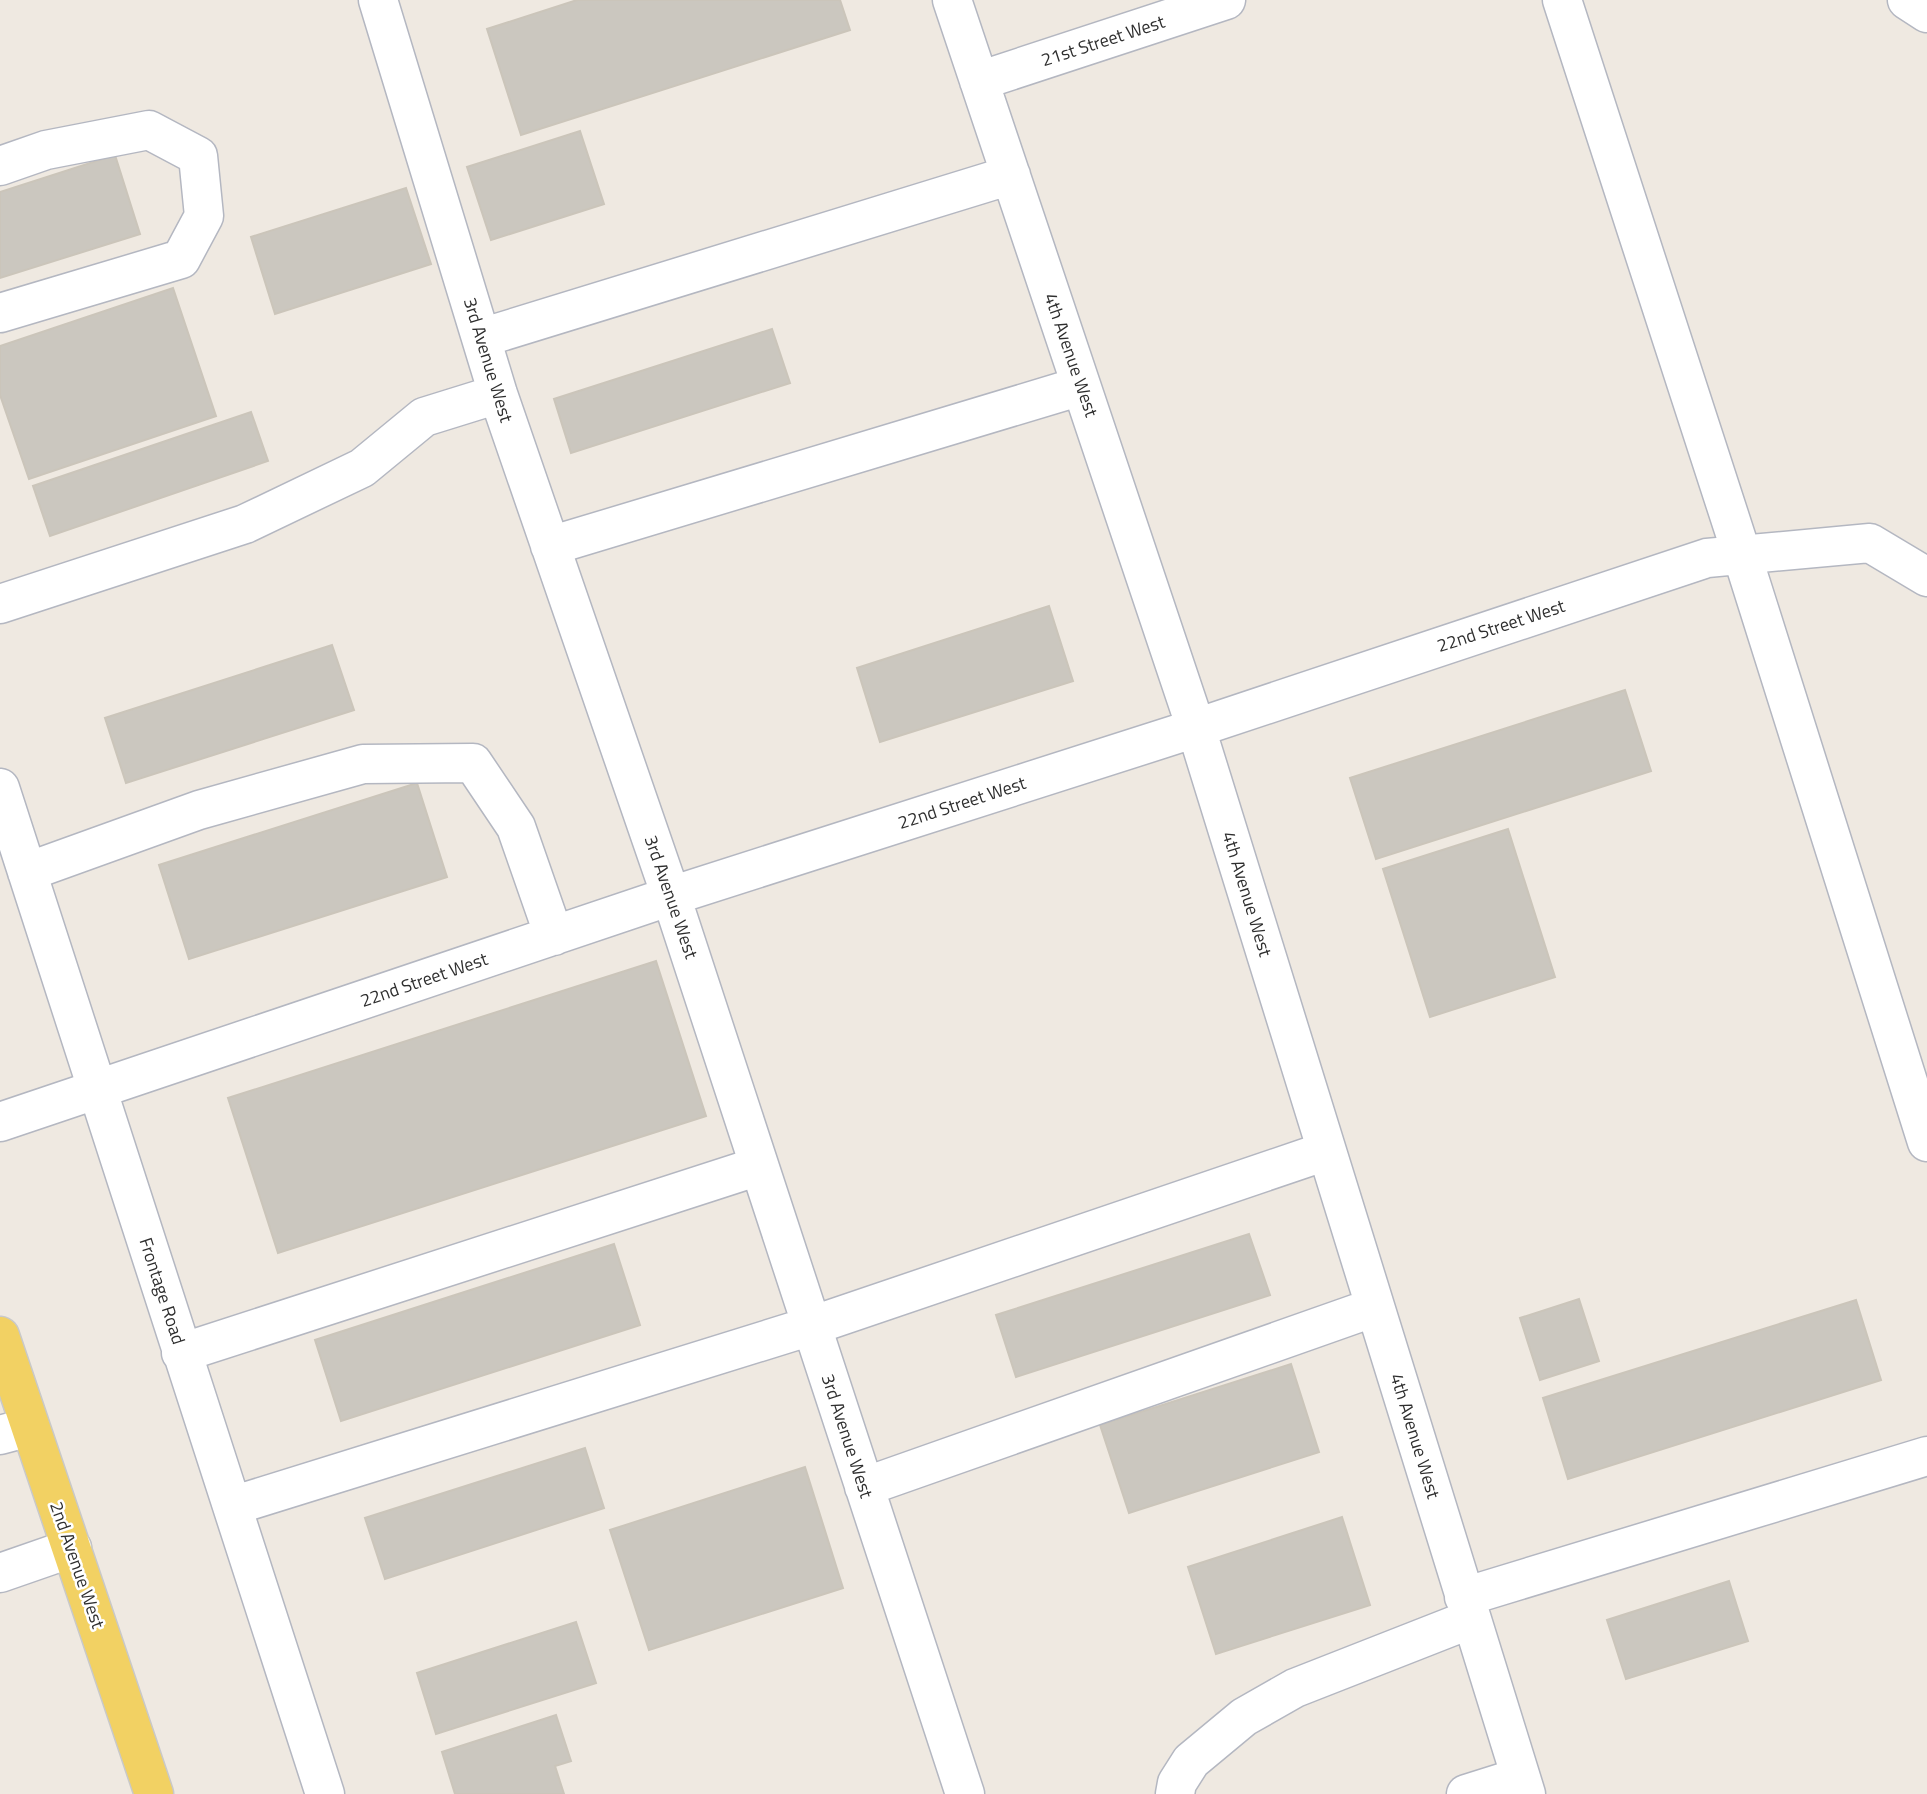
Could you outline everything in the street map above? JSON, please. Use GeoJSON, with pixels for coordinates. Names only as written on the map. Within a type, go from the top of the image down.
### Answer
{"type":"FeatureCollection","features":[{"type":"Feature","properties":{"kind":"main road","name":"2nd Avenue West"},"geometry":{"type":"LineString","coordinates":[[0,1336],[15,1431],[72,1548],[154,1794]]}},
{"type":"Feature","properties":{"kind":"street","name":"3rd Avenue West"},"geometry":{"type":"LineString","coordinates":[[378,0],[498,394],[671,896],[965,1794]]}},
{"type":"Feature","properties":{"kind":"street","name":"4th Avenue West"},"geometry":{"type":"LineString","coordinates":[[952,0],[1196,728],[1523,1785]]}},
{"type":"Feature","properties":{"kind":"street","name":"21st Street West"},"geometry":{"type":"LineString","coordinates":[[979,81],[1226,0]]}},
{"type":"Feature","properties":{"kind":"street"},"geometry":{"type":"LineString","coordinates":[[1562,0],[1742,555],[1927,1142]]}},
{"type":"Feature","properties":{"kind":"street"},"geometry":{"type":"LineString","coordinates":[[1907,0],[1927,13]]}},
{"type":"Feature","properties":{"kind":"street"},"geometry":{"type":"LineString","coordinates":[[0,166],[46,150],[149,130],[198,156],[204,216],[181,259],[0,313]]}},
{"type":"Feature","properties":{"kind":"street"},"geometry":{"type":"LineString","coordinates":[[481,338],[1011,175]]}},
{"type":"Feature","properties":{"kind":"street"},"geometry":{"type":"LineString","coordinates":[[550,545],[1081,386]]}},
{"type":"Feature","properties":{"kind":"street"},"geometry":{"type":"LineString","coordinates":[[0,604],[245,524],[362,468],[424,417],[498,394]]}},
{"type":"Feature","properties":{"kind":"street","name":"22nd Street West"},"geometry":{"type":"LineString","coordinates":[[0,1122],[671,896],[1196,728],[1707,558],[1870,543],[1927,577]]}},
{"type":"Feature","properties":{"kind":"street"},"geometry":{"type":"LineString","coordinates":[[27,872],[199,810],[363,764],[473,764],[516,827],[554,936]]}},
{"type":"Feature","properties":{"kind":"street","name":"Frontage Road"},"geometry":{"type":"LineString","coordinates":[[0,788],[325,1794]]}},
{"type":"Feature","properties":{"kind":"street"},"geometry":{"type":"LineString","coordinates":[[232,1506],[811,1326],[1326,1151]]}},
{"type":"Feature","properties":{"kind":"street"},"geometry":{"type":"LineString","coordinates":[[181,1353],[759,1166]]}},
{"type":"Feature","properties":{"kind":"street"},"geometry":{"type":"LineString","coordinates":[[864,1487],[1375,1307]]}},
{"type":"Feature","properties":{"kind":"street"},"geometry":{"type":"LineString","coordinates":[[1175,1794],[1177,1783],[1191,1761],[1244,1717],[1295,1688],[1468,1608],[1927,1456]]}},
{"type":"Feature","properties":{"kind":"street"},"geometry":{"type":"LineString","coordinates":[[0,1573],[72,1548]]}},
{"type":"Feature","properties":{"kind":"street"},"geometry":{"type":"LineString","coordinates":[[1466,1794],[1523,1785]]}},
{"type":"Feature","properties":{"kind":"building"},"geometry":{"type":"Polygon","coordinates":[[[577,0],[840,0],[850,30],[521,135],[487,29],[577,0]]]}},
{"type":"Feature","properties":{"kind":"building"},"geometry":{"type":"Polygon","coordinates":[[[580,131],[604,204],[491,240],[467,167],[580,131]]]}},
{"type":"Feature","properties":{"kind":"building"},"geometry":{"type":"Polygon","coordinates":[[[115,155],[140,234],[0,278],[0,192],[115,155]]]}},
{"type":"Feature","properties":{"kind":"building"},"geometry":{"type":"Polygon","coordinates":[[[406,188],[431,264],[275,314],[251,237],[406,188]]]}},
{"type":"Feature","properties":{"kind":"building"},"geometry":{"type":"Polygon","coordinates":[[[173,288],[216,416],[29,479],[0,395],[0,346],[173,288]]]}},
{"type":"Feature","properties":{"kind":"building"},"geometry":{"type":"Polygon","coordinates":[[[772,329],[790,383],[571,453],[554,399],[772,329]]]}},
{"type":"Feature","properties":{"kind":"building"},"geometry":{"type":"Polygon","coordinates":[[[251,412],[268,461],[50,536],[33,486],[251,412]]]}},
{"type":"Feature","properties":{"kind":"building"},"geometry":{"type":"Polygon","coordinates":[[[1049,606],[1073,681],[880,742],[857,668],[1049,606]]]}},
{"type":"Feature","properties":{"kind":"building"},"geometry":{"type":"Polygon","coordinates":[[[332,645],[354,710],[126,783],[105,718],[332,645]]]}},
{"type":"Feature","properties":{"kind":"building"},"geometry":{"type":"Polygon","coordinates":[[[1625,690],[1651,771],[1376,859],[1350,778],[1625,690]]]}},
{"type":"Feature","properties":{"kind":"building"},"geometry":{"type":"Polygon","coordinates":[[[417,783],[447,877],[189,959],[159,865],[417,783]]]}},
{"type":"Feature","properties":{"kind":"building"},"geometry":{"type":"Polygon","coordinates":[[[1508,829],[1555,977],[1430,1017],[1383,869],[1508,829]]]}},
{"type":"Feature","properties":{"kind":"building"},"geometry":{"type":"Polygon","coordinates":[[[656,961],[706,1116],[278,1253],[228,1098],[656,961]]]}},
{"type":"Feature","properties":{"kind":"building"},"geometry":{"type":"Polygon","coordinates":[[[1249,1234],[1270,1295],[1016,1377],[996,1315],[1249,1234]]]}},
{"type":"Feature","properties":{"kind":"building"},"geometry":{"type":"Polygon","coordinates":[[[614,1244],[640,1325],[341,1421],[315,1340],[614,1244]]]}},
{"type":"Feature","properties":{"kind":"building"},"geometry":{"type":"Polygon","coordinates":[[[1579,1299],[1599,1361],[1540,1380],[1520,1318],[1579,1299]]]}},
{"type":"Feature","properties":{"kind":"building"},"geometry":{"type":"Polygon","coordinates":[[[1856,1300],[1881,1380],[1568,1479],[1543,1398],[1856,1300]]]}},
{"type":"Feature","properties":{"kind":"building"},"geometry":{"type":"Polygon","coordinates":[[[1291,1364],[1319,1452],[1129,1513],[1100,1425],[1291,1364]]]}},
{"type":"Feature","properties":{"kind":"building"},"geometry":{"type":"Polygon","coordinates":[[[585,1448],[604,1508],[385,1579],[365,1518],[585,1448]]]}},
{"type":"Feature","properties":{"kind":"building"},"geometry":{"type":"Polygon","coordinates":[[[805,1467],[843,1588],[649,1650],[610,1530],[805,1467]]]}},
{"type":"Feature","properties":{"kind":"building"},"geometry":{"type":"Polygon","coordinates":[[[1342,1517],[1370,1605],[1216,1654],[1188,1567],[1342,1517]]]}},
{"type":"Feature","properties":{"kind":"building"},"geometry":{"type":"Polygon","coordinates":[[[1729,1581],[1748,1641],[1626,1679],[1607,1620],[1729,1581]]]}},
{"type":"Feature","properties":{"kind":"building"},"geometry":{"type":"Polygon","coordinates":[[[576,1622],[596,1683],[436,1734],[417,1673],[576,1622]]]}},
{"type":"Feature","properties":{"kind":"building"},"geometry":{"type":"Polygon","coordinates":[[[556,1715],[571,1761],[555,1766],[564,1794],[455,1794],[442,1752],[556,1715]]]}}]}
